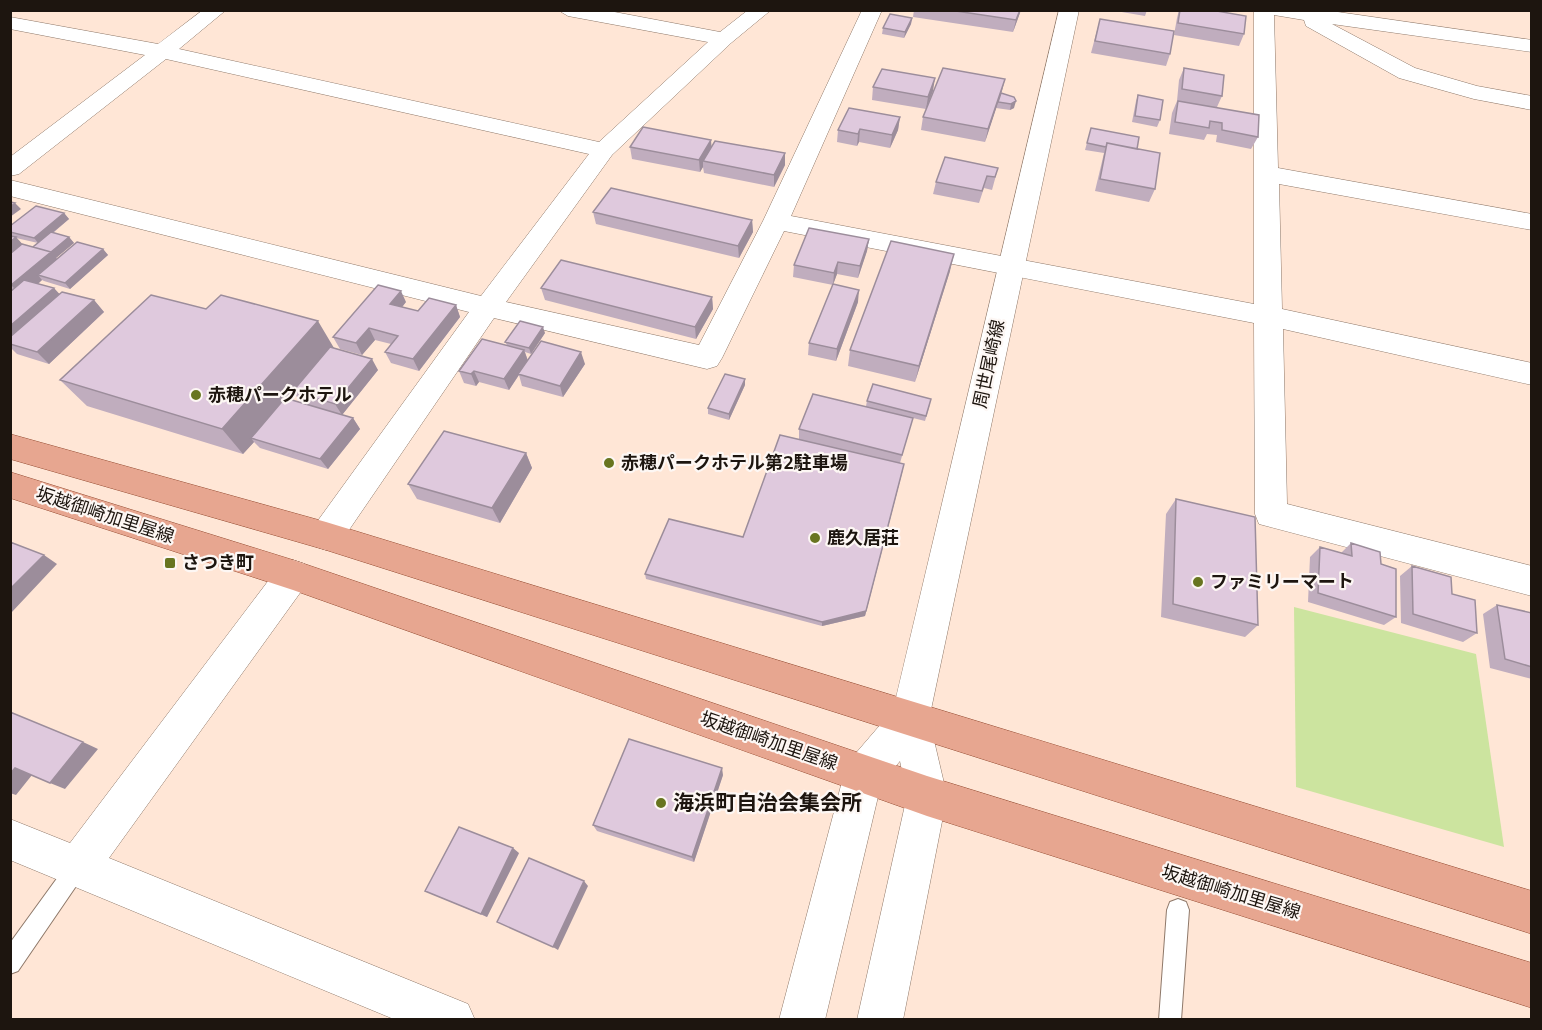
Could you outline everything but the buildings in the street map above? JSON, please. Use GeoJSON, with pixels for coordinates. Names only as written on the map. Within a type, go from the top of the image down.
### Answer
{"type":"FeatureCollection","features":[{"type":"Feature","properties":{"kind":"main road"},"geometry":{"type":"LineString","coordinates":[[10,446],[326,536],[1532,913]]}},
{"type":"Feature","properties":{"kind":"main road","name":"坂越御崎加里屋線"},"geometry":{"type":"LineString","coordinates":[[10,484],[293,575],[927,796],[1532,986]]}},
{"type":"Feature","properties":{"kind":"street"},"geometry":{"type":"LineString","coordinates":[[10,169],[216,10]]}},
{"type":"Feature","properties":{"kind":"street"},"geometry":{"type":"LineString","coordinates":[[568,10],[724,39]]}},
{"type":"Feature","properties":{"kind":"street"},"geometry":{"type":"LineString","coordinates":[[326,536],[487,307],[604,150],[724,39],[761,10]]}},
{"type":"Feature","properties":{"kind":"street"},"geometry":{"type":"LineString","coordinates":[[10,188],[487,307],[707,358],[776,221],[872,10]]}},
{"type":"Feature","properties":{"kind":"street","name":"周世尾崎線"},"geometry":{"type":"LineString","coordinates":[[927,796],[910,719],[1069,10]]}},
{"type":"Feature","properties":{"kind":"street"},"geometry":{"type":"LineString","coordinates":[[1264,10],[1271,514],[1532,581]]}},
{"type":"Feature","properties":{"kind":"street"},"geometry":{"type":"LineString","coordinates":[[1286,11],[1532,46]]}},
{"type":"Feature","properties":{"kind":"street"},"geometry":{"type":"LineString","coordinates":[[1286,11],[1407,73],[1474,92],[1532,103]]}},
{"type":"Feature","properties":{"kind":"street"},"geometry":{"type":"LineString","coordinates":[[10,23],[164,52],[604,150]]}},
{"type":"Feature","properties":{"kind":"street"},"geometry":{"type":"LineString","coordinates":[[1268,174],[1532,222]]}},
{"type":"Feature","properties":{"kind":"street"},"geometry":{"type":"LineString","coordinates":[[776,221],[1267,316],[1532,374]]}},
{"type":"Feature","properties":{"kind":"street"},"geometry":{"type":"LineString","coordinates":[[78,866],[293,575]]}},
{"type":"Feature","properties":{"kind":"street","name":"周世尾崎線"},"geometry":{"type":"LineString","coordinates":[[864,774],[910,719]]}},
{"type":"Feature","properties":{"kind":"street"},"geometry":{"type":"LineString","coordinates":[[802,1020],[864,774]]}},
{"type":"Feature","properties":{"kind":"street"},"geometry":{"type":"LineString","coordinates":[[880,1020],[927,796]]}},
{"type":"Feature","properties":{"kind":"street"},"geometry":{"type":"LineString","coordinates":[[10,840],[452,1020]]}},
{"type":"Feature","properties":{"kind":"lane"},"geometry":{"type":"LineString","coordinates":[[10,963],[78,866]]}},
{"type":"Feature","properties":{"kind":"lane"},"geometry":{"type":"LineString","coordinates":[[1170,1020],[1178,910]]}},
{"type":"Feature","properties":{"kind":"green space"},"geometry":{"type":"Polygon","coordinates":[[[1294,607],[1476,654],[1504,847],[1296,787],[1294,607]]]}},
{"type":"Feature","properties":{"kind":"place","name":"赤穂パークホテル"},"geometry":{"type":"Point","coordinates":[196,395]}},
{"type":"Feature","properties":{"kind":"place","name":"赤穂パークホテル第2駐車場"},"geometry":{"type":"Point","coordinates":[609,463]}},
{"type":"Feature","properties":{"kind":"place","name":"鹿久居荘"},"geometry":{"type":"Point","coordinates":[815,538]}},
{"type":"Feature","properties":{"kind":"place","name":"さつき町"},"geometry":{"type":"Point","coordinates":[170,563]}},
{"type":"Feature","properties":{"kind":"place","name":"ファミリーマート"},"geometry":{"type":"Point","coordinates":[1198,582]}},
{"type":"Feature","properties":{"kind":"place","name":"海浜町自治会集会所"},"geometry":{"type":"Point","coordinates":[661,803]}}]}
